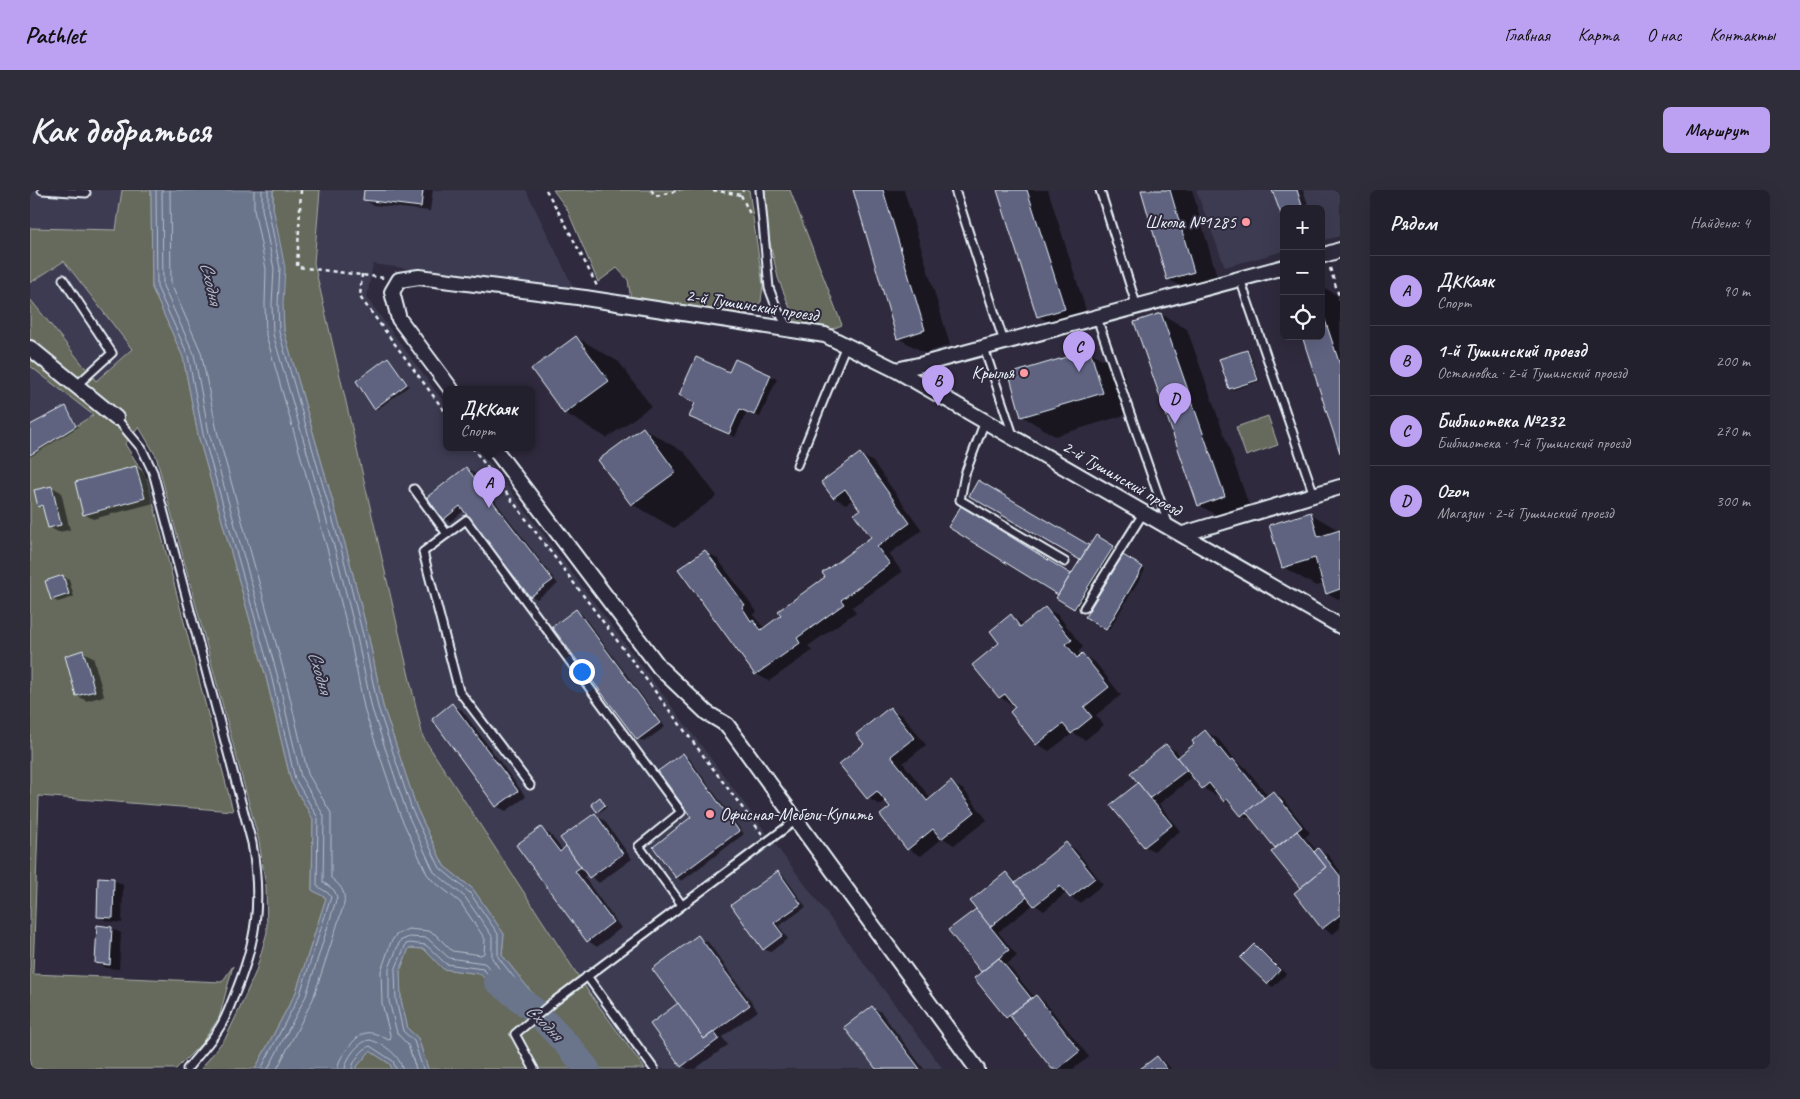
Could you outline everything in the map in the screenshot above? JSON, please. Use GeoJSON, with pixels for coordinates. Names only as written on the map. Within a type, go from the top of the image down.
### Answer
{"type":"FeatureCollection","features":[{"type":"Feature","properties":{"kind":"street"},"geometry":{"type":"LineString","coordinates":[[1325,255],[1340,250]]}},
{"type":"Feature","properties":{"kind":"street"},"geometry":{"type":"LineString","coordinates":[[896,370],[1097,318],[1280,267]]}},
{"type":"Feature","properties":{"kind":"street","name":"2-й Тушинский проезд"},"geometry":{"type":"LineString","coordinates":[[399,280],[419,277],[825,335],[896,370],[1340,626]]}},
{"type":"Feature","properties":{"kind":"street"},"geometry":{"type":"LineString","coordinates":[[399,280],[392,292],[399,319],[449,386]]}},
{"type":"Feature","properties":{"kind":"street"},"geometry":{"type":"LineString","coordinates":[[30,348],[77,384],[116,418]]}},
{"type":"Feature","properties":{"kind":"street"},"geometry":{"type":"LineString","coordinates":[[496,451],[660,668],[707,713],[727,725],[977,1069]]}},
{"type":"Feature","properties":{"kind":"street"},"geometry":{"type":"LineString","coordinates":[[1183,534],[1340,487]]}},
{"type":"Feature","properties":{"kind":"lane"},"geometry":{"type":"LineString","coordinates":[[42,190],[86,193]]}},
{"type":"Feature","properties":{"kind":"lane"},"geometry":{"type":"LineString","coordinates":[[760,190],[768,288],[777,309],[789,329]]}},
{"type":"Feature","properties":{"kind":"lane"},"geometry":{"type":"LineString","coordinates":[[955,190],[1004,342]]}},
{"type":"Feature","properties":{"kind":"lane"},"geometry":{"type":"LineString","coordinates":[[1100,190],[1138,307]]}},
{"type":"Feature","properties":{"kind":"lane"},"geometry":{"type":"LineString","coordinates":[[63,279],[112,353],[77,384]]}},
{"type":"Feature","properties":{"kind":"lane"},"geometry":{"type":"LineString","coordinates":[[1240,279],[1314,495]]}},
{"type":"Feature","properties":{"kind":"lane"},"geometry":{"type":"LineString","coordinates":[[1097,318],[1169,526]]}},
{"type":"Feature","properties":{"kind":"lane"},"geometry":{"type":"LineString","coordinates":[[798,465],[846,345]]}},
{"type":"Feature","properties":{"kind":"lane"},"geometry":{"type":"LineString","coordinates":[[984,348],[1014,437]]}},
{"type":"Feature","properties":{"kind":"lane"},"geometry":{"type":"LineString","coordinates":[[116,418],[142,449],[153,472],[252,843],[257,870],[258,909],[256,924],[240,981],[221,1026],[187,1069]]}},
{"type":"Feature","properties":{"kind":"lane"},"geometry":{"type":"LineString","coordinates":[[985,421],[965,474],[960,500],[1065,562]]}},
{"type":"Feature","properties":{"kind":"lane"},"geometry":{"type":"LineString","coordinates":[[414,489],[447,534]]}},
{"type":"Feature","properties":{"kind":"lane"},"geometry":{"type":"LineString","coordinates":[[1084,608],[1144,512]]}},
{"type":"Feature","properties":{"kind":"lane"},"geometry":{"type":"LineString","coordinates":[[530,785],[459,691],[423,552],[466,520],[681,812],[639,846],[682,905]]}},
{"type":"Feature","properties":{"kind":"lane"},"geometry":{"type":"LineString","coordinates":[[534,1069],[515,1034],[587,976],[796,820]]}},
{"type":"Feature","properties":{"kind":"lane"},"geometry":{"type":"LineString","coordinates":[[587,976],[654,1069]]}},
{"type":"Feature","properties":{"kind":"path"},"geometry":{"type":"LineString","coordinates":[[300,190],[297,266],[399,280]]}},
{"type":"Feature","properties":{"kind":"path"},"geometry":{"type":"LineString","coordinates":[[546,190],[566,225],[604,302]]}},
{"type":"Feature","properties":{"kind":"path"},"geometry":{"type":"LineString","coordinates":[[650,190],[656,196],[680,190]]}},
{"type":"Feature","properties":{"kind":"path"},"geometry":{"type":"LineString","coordinates":[[713,190],[741,195],[743,190]]}},
{"type":"Feature","properties":{"kind":"path"},"geometry":{"type":"LineString","coordinates":[[1335,266],[1330,268],[1340,299]]}},
{"type":"Feature","properties":{"kind":"path"},"geometry":{"type":"LineString","coordinates":[[362,274],[360,297],[443,409]]}},
{"type":"Feature","properties":{"kind":"path"},"geometry":{"type":"LineString","coordinates":[[475,451],[767,841]]}},
{"type":"Feature","properties":{"kind":"shaded area"},"geometry":{"type":"Polygon","coordinates":[[[30,190],[122,190],[116,230],[30,228],[30,190]]]}},
{"type":"Feature","properties":{"kind":"shaded area"},"geometry":{"type":"Polygon","coordinates":[[[320,190],[526,190],[575,291],[373,264],[367,298],[443,401],[443,451],[481,451],[943,1069],[645,1069],[588,991],[423,737],[314,263],[320,190]]]}},
{"type":"Feature","properties":{"kind":"shaded area","name":"Школа №1285"},"geometry":{"type":"Polygon","coordinates":[[[1196,190],[1340,190],[1340,236],[1325,240],[1325,205],[1280,205],[1280,252],[1225,267],[1196,190]]]}},
{"type":"Feature","properties":{"kind":"shaded area"},"geometry":{"type":"Polygon","coordinates":[[[64,261],[133,349],[96,381],[30,299],[30,283],[64,261]]]}},
{"type":"Feature","properties":{"kind":"shaded area"},"geometry":{"type":"Polygon","coordinates":[[[30,366],[93,415],[30,455],[30,366]]]}},
{"type":"Feature","properties":{"kind":"green space"},"geometry":{"type":"Polygon","coordinates":[[[122,190],[151,190],[152,288],[183,357],[198,435],[266,677],[291,781],[313,819],[312,890],[326,898],[296,992],[255,1069],[201,1069],[226,1037],[256,971],[267,932],[266,887],[259,841],[156,456],[139,427],[125,444],[147,479],[233,811],[39,796],[33,974],[222,982],[233,966],[219,1018],[201,1044],[176,1069],[30,1069],[30,455],[93,415],[30,366],[30,299],[96,381],[132,349],[64,261],[30,283],[30,228],[116,230],[122,190]]]}},
{"type":"Feature","properties":{"kind":"green space"},"geometry":{"type":"Polygon","coordinates":[[[273,190],[320,190],[314,263],[423,737],[588,991],[645,1069],[428,1069],[418,1038],[408,1029],[401,1000],[400,971],[409,948],[424,949],[444,969],[480,974],[533,994],[502,955],[504,934],[473,889],[444,866],[417,809],[383,706],[368,634],[347,551],[284,331],[274,225],[273,190]]]}},
{"type":"Feature","properties":{"kind":"green space"},"geometry":{"type":"Polygon","coordinates":[[[553,190],[749,190],[763,285],[761,302],[747,315],[631,300],[628,280],[617,268],[598,282],[567,209],[553,190]]]}},
{"type":"Feature","properties":{"kind":"green space"},"geometry":{"type":"Polygon","coordinates":[[[765,190],[790,190],[842,325],[827,331],[797,326],[778,278],[768,234],[765,190]]]}},
{"type":"Feature","properties":{"kind":"green space"},"geometry":{"type":"Polygon","coordinates":[[[1268,416],[1278,445],[1246,456],[1236,427],[1268,416]]]}},
{"type":"Feature","properties":{"kind":"green space"},"geometry":{"type":"Polygon","coordinates":[[[370,1051],[390,1064],[392,1069],[355,1069],[370,1051]]]}},
{"type":"Feature","properties":{"kind":"water"},"geometry":{"type":"Polygon","coordinates":[[[151,190],[273,190],[273,207],[285,268],[284,331],[347,551],[368,634],[383,706],[417,809],[444,866],[473,889],[504,934],[502,955],[533,994],[518,1011],[480,974],[443,969],[424,949],[409,948],[400,971],[401,1000],[408,1029],[418,1038],[428,1069],[392,1069],[390,1064],[370,1051],[355,1069],[255,1069],[296,992],[326,898],[312,890],[313,819],[291,781],[266,677],[198,435],[183,357],[152,288],[151,190]]]}},
{"type":"Feature","properties":{"kind":"building"},"geometry":{"type":"Polygon","coordinates":[[[364,190],[423,190],[421,207],[363,200],[364,190]]]}},
{"type":"Feature","properties":{"kind":"building"},"geometry":{"type":"Polygon","coordinates":[[[853,190],[883,190],[925,330],[897,339],[853,190]]]}},
{"type":"Feature","properties":{"kind":"building"},"geometry":{"type":"Polygon","coordinates":[[[997,190],[1027,190],[1065,309],[1037,317],[997,190]]]}},
{"type":"Feature","properties":{"kind":"building"},"geometry":{"type":"Polygon","coordinates":[[[1141,190],[1170,190],[1194,272],[1167,280],[1141,190]]]}},
{"type":"Feature","properties":{"kind":"building"},"geometry":{"type":"Polygon","coordinates":[[[1272,190],[1297,190],[1302,205],[1280,205],[1280,211],[1272,190]]]}},
{"type":"Feature","properties":{"kind":"building"},"geometry":{"type":"Polygon","coordinates":[[[1161,313],[1225,496],[1198,506],[1134,322],[1161,313]]]}},
{"type":"Feature","properties":{"kind":"building"},"geometry":{"type":"Polygon","coordinates":[[[1325,320],[1340,365],[1340,453],[1303,340],[1325,340],[1325,320]]]}},
{"type":"Feature","properties":{"kind":"building"},"geometry":{"type":"Polygon","coordinates":[[[576,336],[609,381],[564,414],[531,369],[576,336]]]}},
{"type":"Feature","properties":{"kind":"building"},"geometry":{"type":"Polygon","coordinates":[[[1090,350],[1103,393],[1021,417],[1009,374],[1090,350]]]}},
{"type":"Feature","properties":{"kind":"building"},"geometry":{"type":"Polygon","coordinates":[[[1247,350],[1258,380],[1229,389],[1219,359],[1247,350]]]}},
{"type":"Feature","properties":{"kind":"building"},"geometry":{"type":"Polygon","coordinates":[[[388,357],[407,384],[374,409],[356,381],[388,357]]]}},
{"type":"Feature","properties":{"kind":"building"},"geometry":{"type":"Polygon","coordinates":[[[696,357],[729,372],[735,359],[771,375],[754,415],[740,409],[729,434],[689,417],[695,403],[679,395],[696,357]]]}},
{"type":"Feature","properties":{"kind":"building"},"geometry":{"type":"Polygon","coordinates":[[[66,406],[76,426],[30,455],[30,425],[66,406]]]}},
{"type":"Feature","properties":{"kind":"building"},"geometry":{"type":"Polygon","coordinates":[[[643,427],[676,472],[631,505],[598,460],[643,427]]]}},
{"type":"Feature","properties":{"kind":"building"},"geometry":{"type":"Polygon","coordinates":[[[860,453],[910,523],[877,547],[890,564],[841,600],[844,604],[797,638],[800,643],[755,675],[678,569],[705,550],[745,605],[742,607],[751,621],[753,620],[761,630],[781,615],[778,611],[825,577],[822,573],[871,537],[854,514],[860,510],[845,489],[833,498],[821,482],[860,453]]]}},
{"type":"Feature","properties":{"kind":"building"},"geometry":{"type":"Polygon","coordinates":[[[136,466],[145,498],[83,515],[75,482],[136,466]]]}},
{"type":"Feature","properties":{"kind":"building"},"geometry":{"type":"Polygon","coordinates":[[[466,467],[553,580],[530,597],[460,506],[443,520],[427,497],[466,467]]]}},
{"type":"Feature","properties":{"kind":"building"},"geometry":{"type":"Polygon","coordinates":[[[978,480],[1089,545],[1080,560],[969,496],[978,480]]]}},
{"type":"Feature","properties":{"kind":"building"},"geometry":{"type":"Polygon","coordinates":[[[52,486],[61,525],[48,528],[42,505],[38,507],[34,490],[52,486]]]}},
{"type":"Feature","properties":{"kind":"building"},"geometry":{"type":"Polygon","coordinates":[[[961,506],[1071,574],[1058,595],[948,527],[961,506]]]}},
{"type":"Feature","properties":{"kind":"building"},"geometry":{"type":"Polygon","coordinates":[[[1311,512],[1318,537],[1340,530],[1340,589],[1326,594],[1315,558],[1282,568],[1269,525],[1311,512]]]}},
{"type":"Feature","properties":{"kind":"building"},"geometry":{"type":"Polygon","coordinates":[[[1096,535],[1114,546],[1074,609],[1056,598],[1096,535]]]}},
{"type":"Feature","properties":{"kind":"building"},"geometry":{"type":"Polygon","coordinates":[[[1123,555],[1143,567],[1106,630],[1085,617],[1123,555]]]}},
{"type":"Feature","properties":{"kind":"building"},"geometry":{"type":"Polygon","coordinates":[[[63,575],[69,594],[51,600],[45,581],[63,575]]]}},
{"type":"Feature","properties":{"kind":"building"},"geometry":{"type":"Polygon","coordinates":[[[1045,607],[1072,640],[1066,644],[1077,658],[1082,653],[1109,687],[1084,707],[1092,717],[1071,734],[1063,724],[1036,745],[1010,712],[1015,707],[1005,694],[999,698],[972,665],[999,643],[990,631],[1011,614],[1020,627],[1045,607]]]}},
{"type":"Feature","properties":{"kind":"building"},"geometry":{"type":"Polygon","coordinates":[[[576,609],[660,723],[637,740],[552,627],[576,609]]]}},
{"type":"Feature","properties":{"kind":"building"},"geometry":{"type":"Polygon","coordinates":[[[83,650],[95,691],[76,696],[65,656],[83,650]]]}},
{"type":"Feature","properties":{"kind":"building"},"geometry":{"type":"Polygon","coordinates":[[[452,703],[518,791],[496,807],[432,719],[452,703]]]}},
{"type":"Feature","properties":{"kind":"building"},"geometry":{"type":"Polygon","coordinates":[[[890,707],[914,738],[891,756],[927,801],[951,781],[975,812],[941,839],[933,829],[907,850],[880,815],[890,807],[877,791],[867,799],[839,764],[864,744],[856,734],[890,707]]]}},
{"type":"Feature","properties":{"kind":"building"},"geometry":{"type":"Polygon","coordinates":[[[1205,730],[1230,761],[1233,759],[1264,798],[1241,816],[1227,799],[1224,802],[1209,783],[1202,789],[1177,758],[1194,744],[1192,741],[1205,730]]]}},
{"type":"Feature","properties":{"kind":"building"},"geometry":{"type":"Polygon","coordinates":[[[1166,744],[1187,770],[1150,798],[1130,773],[1166,744]]]}},
{"type":"Feature","properties":{"kind":"building"},"geometry":{"type":"Polygon","coordinates":[[[683,753],[739,831],[676,878],[653,847],[691,817],[658,771],[683,753]]]}},
{"type":"Feature","properties":{"kind":"building"},"geometry":{"type":"Polygon","coordinates":[[[1138,783],[1172,825],[1144,847],[1110,805],[1138,783]]]}},
{"type":"Feature","properties":{"kind":"building"},"geometry":{"type":"Polygon","coordinates":[[[1273,791],[1302,827],[1275,848],[1246,812],[1273,791]]]}},
{"type":"Feature","properties":{"kind":"building"},"geometry":{"type":"Polygon","coordinates":[[[600,797],[605,805],[597,812],[591,804],[600,797]]]}},
{"type":"Feature","properties":{"kind":"building"},"geometry":{"type":"Polygon","coordinates":[[[595,813],[623,854],[589,878],[560,838],[595,813]]]}},
{"type":"Feature","properties":{"kind":"building"},"geometry":{"type":"Polygon","coordinates":[[[541,827],[560,852],[566,846],[581,867],[575,871],[613,922],[587,942],[516,845],[541,827]]]}},
{"type":"Feature","properties":{"kind":"building"},"geometry":{"type":"Polygon","coordinates":[[[1297,831],[1326,867],[1300,888],[1271,852],[1297,831]]]}},
{"type":"Feature","properties":{"kind":"building"},"geometry":{"type":"Polygon","coordinates":[[[1066,842],[1095,878],[1070,898],[1060,886],[1034,906],[1015,883],[1066,842]]]}},
{"type":"Feature","properties":{"kind":"building"},"geometry":{"type":"Polygon","coordinates":[[[1318,848],[1340,876],[1340,892],[1338,894],[1340,897],[1340,915],[1322,929],[1294,893],[1326,867],[1314,852],[1318,848]]]}},
{"type":"Feature","properties":{"kind":"building"},"geometry":{"type":"Polygon","coordinates":[[[778,871],[801,904],[774,923],[783,935],[763,950],[731,905],[778,871]]]}},
{"type":"Feature","properties":{"kind":"building"},"geometry":{"type":"Polygon","coordinates":[[[1006,872],[1027,897],[990,927],[970,901],[1006,872]]]}},
{"type":"Feature","properties":{"kind":"building"},"geometry":{"type":"Polygon","coordinates":[[[98,877],[114,878],[113,918],[97,917],[98,877]]]}},
{"type":"Feature","properties":{"kind":"building"},"geometry":{"type":"Polygon","coordinates":[[[976,909],[1009,950],[981,972],[948,930],[976,909]]]}},
{"type":"Feature","properties":{"kind":"building"},"geometry":{"type":"Polygon","coordinates":[[[97,925],[112,927],[110,965],[95,963],[97,925]]]}},
{"type":"Feature","properties":{"kind":"building"},"geometry":{"type":"Polygon","coordinates":[[[698,935],[750,1005],[704,1039],[652,969],[698,935]]]}},
{"type":"Feature","properties":{"kind":"building"},"geometry":{"type":"Polygon","coordinates":[[[1254,944],[1280,970],[1267,984],[1240,958],[1254,944]]]}},
{"type":"Feature","properties":{"kind":"building"},"geometry":{"type":"Polygon","coordinates":[[[999,958],[1031,998],[1006,1018],[974,978],[999,958]]]}},
{"type":"Feature","properties":{"kind":"building"},"geometry":{"type":"Polygon","coordinates":[[[1036,995],[1080,1051],[1058,1069],[1052,1069],[1009,1015],[1036,995]]]}},
{"type":"Feature","properties":{"kind":"building"},"geometry":{"type":"Polygon","coordinates":[[[678,1003],[704,1039],[714,1032],[719,1039],[681,1067],[650,1024],[678,1003]]]}},
{"type":"Feature","properties":{"kind":"building"},"geometry":{"type":"Polygon","coordinates":[[[872,1006],[920,1069],[876,1069],[844,1027],[872,1006]]]}},
{"type":"Feature","properties":{"kind":"building"},"geometry":{"type":"Polygon","coordinates":[[[1157,1056],[1167,1069],[1140,1069],[1157,1056]]]}},
{"type":"Feature","properties":{"kind":"waterway","name":"Сходня"},"geometry":{"type":"LineString","coordinates":[[497,981],[535,1011],[587,1069]]}},
{"type":"Feature","properties":{"kind":"place","name":"Школа №1285"},"geometry":{"type":"Point","coordinates":[1246,222]}},
{"type":"Feature","properties":{"kind":"place","name":"Библиотека №232"},"geometry":{"type":"Point","coordinates":[1079,372]}},
{"type":"Feature","properties":{"kind":"place","name":"Крылья"},"geometry":{"type":"Point","coordinates":[1024,373]}},
{"type":"Feature","properties":{"kind":"place","name":"1-й Тушинский проезд"},"geometry":{"type":"Point","coordinates":[938,406]}},
{"type":"Feature","properties":{"kind":"place","name":"Ozon"},"geometry":{"type":"Point","coordinates":[1175,424]}},
{"type":"Feature","properties":{"kind":"place","name":"ДККаяк"},"geometry":{"type":"Point","coordinates":[489,508]}},
{"type":"Feature","properties":{"kind":"place","name":"Офисная-Мебели-Купить"},"geometry":{"type":"Point","coordinates":[710,814]}}]}
